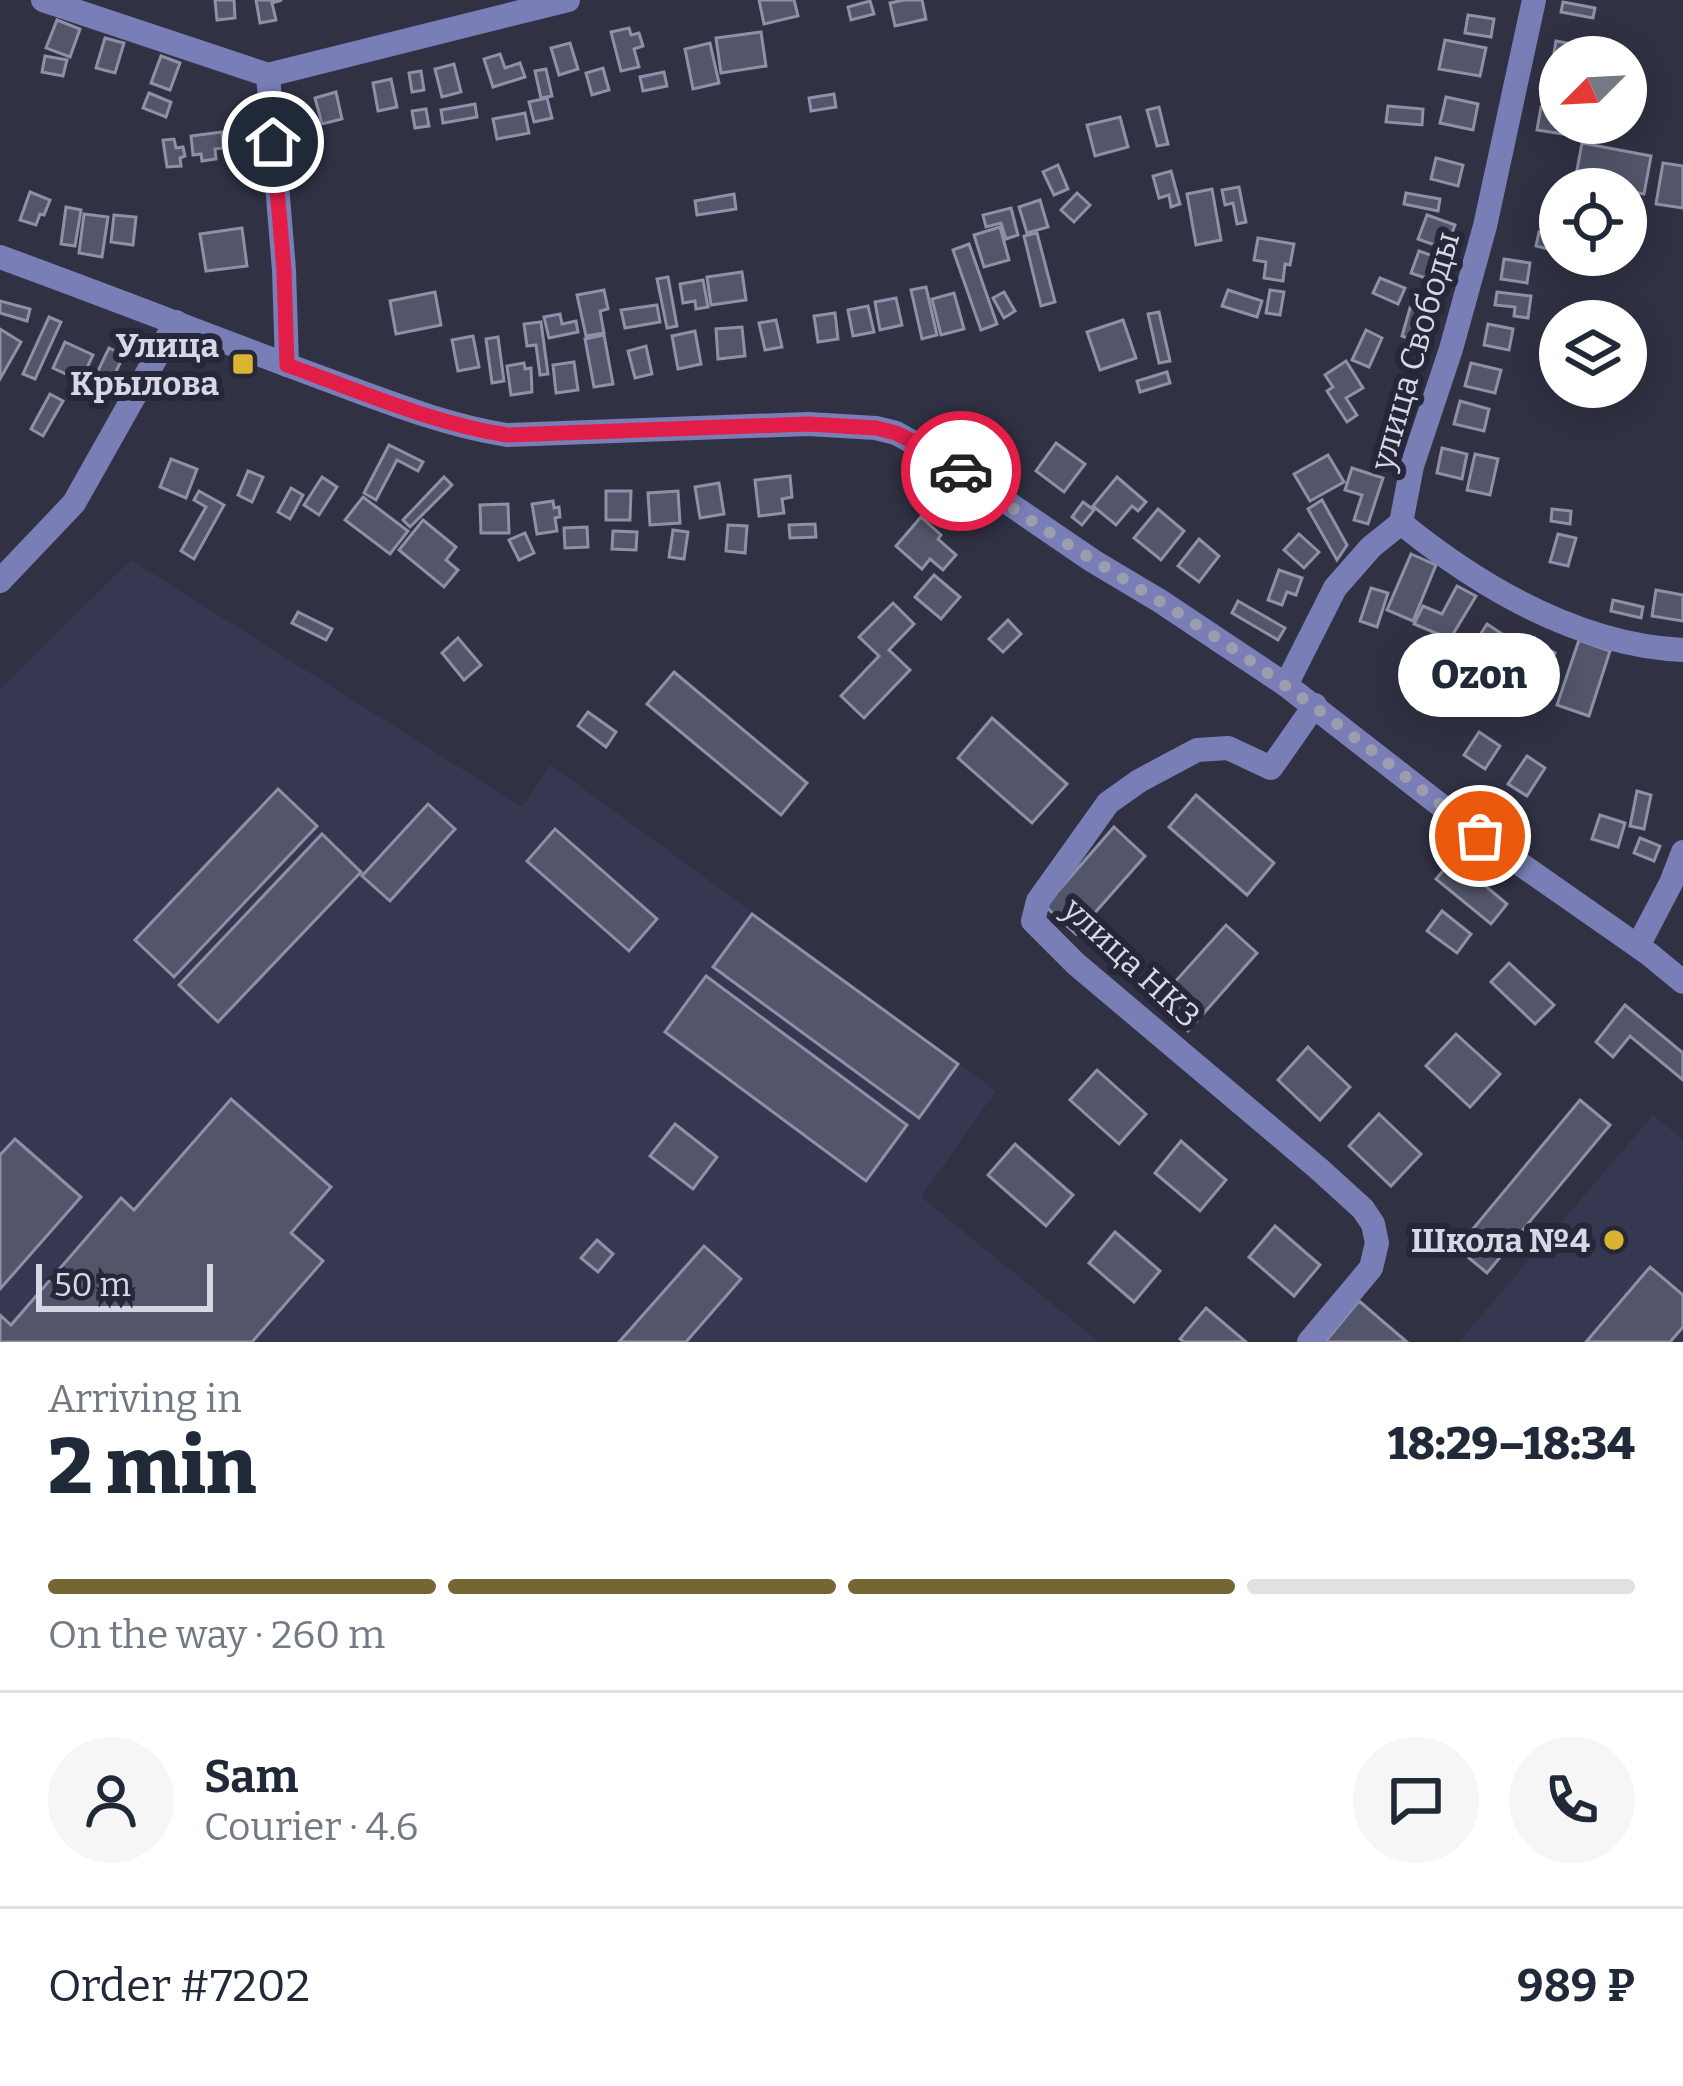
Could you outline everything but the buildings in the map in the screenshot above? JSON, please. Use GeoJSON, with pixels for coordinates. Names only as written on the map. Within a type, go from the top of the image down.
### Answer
{"type":"FeatureCollection","features":[{"type":"Feature","properties":{"kind":"street"},"geometry":{"type":"LineString","coordinates":[[43,0],[268,75],[568,0]]}},
{"type":"Feature","properties":{"kind":"street","name":"улица Свободы"},"geometry":{"type":"LineString","coordinates":[[1286,685],[1348,569],[1401,523],[1412,466],[1485,226],[1534,0]]}},
{"type":"Feature","properties":{"kind":"street"},"geometry":{"type":"LineString","coordinates":[[268,75],[287,365]]}},
{"type":"Feature","properties":{"kind":"street"},"geometry":{"type":"LineString","coordinates":[[0,257],[438,420],[507,435],[808,424],[896,433],[948,462],[1315,705],[1480,836],[1683,982]]}},
{"type":"Feature","properties":{"kind":"street"},"geometry":{"type":"LineString","coordinates":[[0,581],[74,502],[176,322]]}},
{"type":"Feature","properties":{"kind":"street"},"geometry":{"type":"LineString","coordinates":[[1401,523],[1506,595],[1554,617],[1590,632],[1683,650]]}},
{"type":"Feature","properties":{"kind":"street","name":"улица НКЗ"},"geometry":{"type":"LineString","coordinates":[[1309,1342],[1371,1268],[1378,1243],[1373,1224],[1319,1169],[1076,964],[1034,921],[1038,902],[1108,802],[1197,750],[1228,748],[1271,767],[1315,705]]}},
{"type":"Feature","properties":{"kind":"street"},"geometry":{"type":"LineString","coordinates":[[1638,946],[1683,852]]}},
{"type":"Feature","properties":{"kind":"shaded area"},"geometry":{"type":"Polygon","coordinates":[[[131,560],[522,807],[551,765],[996,1091],[921,1197],[1099,1342],[0,1342],[0,689],[131,560]]]}},
{"type":"Feature","properties":{"kind":"shaded area","name":"Школа №4"},"geometry":{"type":"Polygon","coordinates":[[[1653,1115],[1683,1140],[1682,1342],[1459,1342],[1653,1115]]]}},
{"type":"Feature","properties":{"kind":"way so far"},"geometry":{"type":"LineString","coordinates":[[961,471],[1315,705],[1480,836]]}},
{"type":"Feature","properties":{"kind":"place","name":"Улица Крылова"},"geometry":{"type":"Point","coordinates":[243,364]}},
{"type":"Feature","properties":{"kind":"place","name":"Ozon"},"geometry":{"type":"Point","coordinates":[1480,836]}},
{"type":"Feature","properties":{"kind":"place","name":"Школа №4"},"geometry":{"type":"Point","coordinates":[1614,1240]}},
{"type":"Feature","properties":{"kind":"route"},"geometry":{"type":"LineString","coordinates":[[273,142],[287,365],[475,430],[507,435],[808,424],[876,428],[920,445],[961,471]]}}]}
